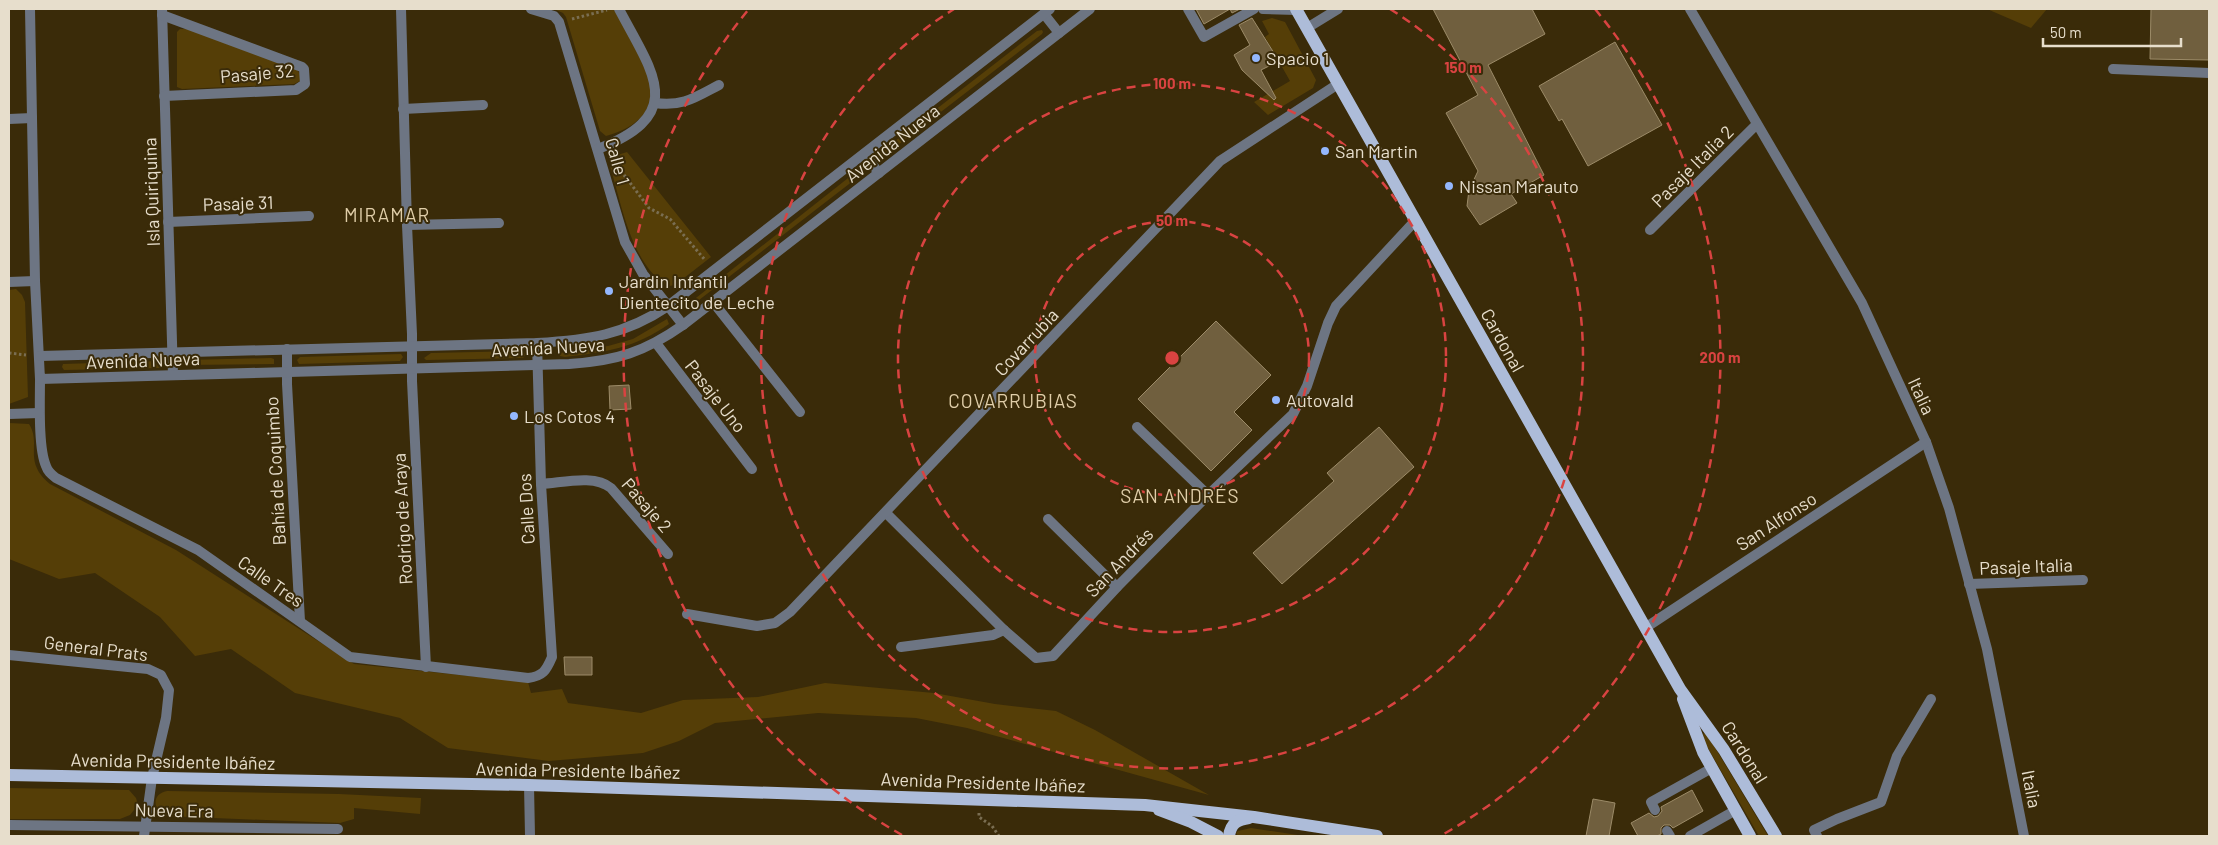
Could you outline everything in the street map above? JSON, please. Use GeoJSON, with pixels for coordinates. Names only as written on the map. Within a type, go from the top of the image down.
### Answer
{"type":"FeatureCollection","features":[{"type":"Feature","properties":{"kind":"main road","name":"Cardonal"},"geometry":{"type":"LineString","coordinates":[[1296,9],[1680,689],[1724,750],[1776,836]]}},
{"type":"Feature","properties":{"kind":"main road","name":"Cardonal"},"geometry":{"type":"LineString","coordinates":[[1680,689],[1694,731],[1712,768],[1750,836]]}},
{"type":"Feature","properties":{"kind":"main road","name":"Avenida Presidente Ibáñez"},"geometry":{"type":"LineString","coordinates":[[9,775],[529,785],[1146,805],[1254,817],[1377,836]]}},
{"type":"Feature","properties":{"kind":"main road","name":"Avenida Presidente Ibáñez"},"geometry":{"type":"LineString","coordinates":[[1146,805],[1191,822],[1218,836]]}},
{"type":"Feature","properties":{"kind":"main road"},"geometry":{"type":"LineString","coordinates":[[1230,836],[1230,829],[1237,821],[1254,817]]}},
{"type":"Feature","properties":{"kind":"street","name":"Calle Tres"},"geometry":{"type":"LineString","coordinates":[[30,9],[35,281],[40,356],[40,413],[44,462],[50,473],[64,482],[198,550],[350,657],[528,678],[537,677],[546,672]]}},
{"type":"Feature","properties":{"kind":"street","name":"Rodrigo de Araya"},"geometry":{"type":"LineString","coordinates":[[401,9],[412,368],[426,667]]}},
{"type":"Feature","properties":{"kind":"street"},"geometry":{"type":"LineString","coordinates":[[531,9],[554,16],[559,22]]}},
{"type":"Feature","properties":{"kind":"street"},"geometry":{"type":"LineString","coordinates":[[600,148],[643,122],[655,103],[656,89],[651,71],[619,9]]}},
{"type":"Feature","properties":{"kind":"street","name":"Avenida Nueva"},"geometry":{"type":"LineString","coordinates":[[40,379],[538,365],[602,362],[630,355],[656,344],[683,325],[1090,9]]}},
{"type":"Feature","properties":{"kind":"street"},"geometry":{"type":"LineString","coordinates":[[1188,9],[1204,37],[1254,9]]}},
{"type":"Feature","properties":{"kind":"street"},"geometry":{"type":"LineString","coordinates":[[1263,9],[1296,9]]}},
{"type":"Feature","properties":{"kind":"street"},"geometry":{"type":"LineString","coordinates":[[1306,28],[1338,9]]}},
{"type":"Feature","properties":{"kind":"street","name":"Italia"},"geometry":{"type":"LineString","coordinates":[[1690,9],[1756,125],[1862,303],[1926,442],[1949,508],[1970,584],[2002,716],[2024,836]]}},
{"type":"Feature","properties":{"kind":"street"},"geometry":{"type":"LineString","coordinates":[[1047,11],[1059,33]]}},
{"type":"Feature","properties":{"kind":"street","name":"Avenida Nueva"},"geometry":{"type":"LineString","coordinates":[[40,356],[537,343],[589,339],[608,335],[639,324],[668,306],[1047,11]]}},
{"type":"Feature","properties":{"kind":"street","name":"Isla Quiriquina"},"geometry":{"type":"LineString","coordinates":[[162,12],[173,375]]}},
{"type":"Feature","properties":{"kind":"street","name":"Pasaje 32"},"geometry":{"type":"LineString","coordinates":[[162,12],[302,67],[306,79],[305,84],[296,90],[164,96]]}},
{"type":"Feature","properties":{"kind":"street","name":"Calle 1"},"geometry":{"type":"LineString","coordinates":[[559,22],[600,148],[625,242],[643,274],[683,325]]}},
{"type":"Feature","properties":{"kind":"street"},"geometry":{"type":"LineString","coordinates":[[2114,69],[2209,73]]}},
{"type":"Feature","properties":{"kind":"street"},"geometry":{"type":"LineString","coordinates":[[655,103],[672,105],[687,101],[719,84]]}},
{"type":"Feature","properties":{"kind":"street","name":"Covarrubia"},"geometry":{"type":"LineString","coordinates":[[687,614],[757,626],[775,623],[790,612],[1220,161],[1338,84]]}},
{"type":"Feature","properties":{"kind":"street"},"geometry":{"type":"LineString","coordinates":[[403,109],[483,105]]}},
{"type":"Feature","properties":{"kind":"street"},"geometry":{"type":"LineString","coordinates":[[9,119],[32,118]]}},
{"type":"Feature","properties":{"kind":"street","name":"Pasaje Italia 2"},"geometry":{"type":"LineString","coordinates":[[1650,230],[1756,125]]}},
{"type":"Feature","properties":{"kind":"street"},"geometry":{"type":"LineString","coordinates":[[864,154],[879,173]]}},
{"type":"Feature","properties":{"kind":"street","name":"Pasaje 31"},"geometry":{"type":"LineString","coordinates":[[168,222],[309,216]]}},
{"type":"Feature","properties":{"kind":"street","name":"San Andrés"},"geometry":{"type":"LineString","coordinates":[[886,512],[1004,630],[1036,658],[1052,656],[1208,495],[1293,414],[1307,386],[1328,323],[1336,306],[1415,221]]}},
{"type":"Feature","properties":{"kind":"street"},"geometry":{"type":"LineString","coordinates":[[407,225],[499,223]]}},
{"type":"Feature","properties":{"kind":"street"},"geometry":{"type":"LineString","coordinates":[[9,282],[35,281]]}},
{"type":"Feature","properties":{"kind":"street"},"geometry":{"type":"LineString","coordinates":[[713,302],[800,412]]}},
{"type":"Feature","properties":{"kind":"street","name":"Calle Dos"},"geometry":{"type":"LineString","coordinates":[[537,343],[541,484],[552,657],[546,672]]}},
{"type":"Feature","properties":{"kind":"street","name":"Pasaje Uno"},"geometry":{"type":"LineString","coordinates":[[656,344],[752,469]]}},
{"type":"Feature","properties":{"kind":"street","name":"Bahía de Coquimbo"},"geometry":{"type":"LineString","coordinates":[[287,350],[300,621]]}},
{"type":"Feature","properties":{"kind":"street"},"geometry":{"type":"LineString","coordinates":[[9,414],[40,413]]}},
{"type":"Feature","properties":{"kind":"street"},"geometry":{"type":"LineString","coordinates":[[1137,427],[1208,495]]}},
{"type":"Feature","properties":{"kind":"street","name":"San Alfonso"},"geometry":{"type":"LineString","coordinates":[[1645,628],[1926,442]]}},
{"type":"Feature","properties":{"kind":"street","name":"Pasaje 2"},"geometry":{"type":"LineString","coordinates":[[541,484],[604,482],[668,554]]}},
{"type":"Feature","properties":{"kind":"street"},"geometry":{"type":"LineString","coordinates":[[1048,520],[1117,587]]}},
{"type":"Feature","properties":{"kind":"street","name":"Pasaje Italia"},"geometry":{"type":"LineString","coordinates":[[1970,584],[2084,580]]}},
{"type":"Feature","properties":{"kind":"street"},"geometry":{"type":"LineString","coordinates":[[901,647],[993,635],[1004,630]]}},
{"type":"Feature","properties":{"kind":"street","name":"General Prats"},"geometry":{"type":"LineString","coordinates":[[9,655],[148,669],[161,676],[169,690],[166,718],[152,778],[144,836]]}},
{"type":"Feature","properties":{"kind":"street"},"geometry":{"type":"LineString","coordinates":[[1817,836],[1814,830],[1881,802],[1897,756],[1931,699]]}},
{"type":"Feature","properties":{"kind":"street"},"geometry":{"type":"LineString","coordinates":[[1655,810],[1651,802],[1712,768]]}},
{"type":"Feature","properties":{"kind":"street"},"geometry":{"type":"LineString","coordinates":[[529,785],[530,836]]}},
{"type":"Feature","properties":{"kind":"street"},"geometry":{"type":"LineString","coordinates":[[1690,836],[1736,810]]}},
{"type":"Feature","properties":{"kind":"street","name":"Nueva Era"},"geometry":{"type":"LineString","coordinates":[[9,825],[145,825],[338,829]]}},
{"type":"Feature","properties":{"kind":"path"},"geometry":{"type":"LineString","coordinates":[[559,22],[610,9]]}},
{"type":"Feature","properties":{"kind":"path"},"geometry":{"type":"LineString","coordinates":[[600,148],[650,208],[670,218],[706,263]]}},
{"type":"Feature","properties":{"kind":"path"},"geometry":{"type":"LineString","coordinates":[[980,817],[992,826],[999,836]]}},
{"type":"Feature","properties":{"kind":"shaded area"},"geometry":{"type":"Polygon","coordinates":[[[554,9],[615,9],[648,73],[651,86],[651,97],[648,106],[636,122],[606,136],[600,131],[566,17],[563,13],[554,9]]]}},
{"type":"Feature","properties":{"kind":"shaded area"},"geometry":{"type":"Polygon","coordinates":[[[1987,9],[2047,9],[2031,28],[1987,9]]]}},
{"type":"Feature","properties":{"kind":"shaded area"},"geometry":{"type":"Polygon","coordinates":[[[1272,18],[1285,22],[1316,80],[1313,88],[1268,115],[1254,102],[1290,81],[1265,37],[1269,34],[1262,21],[1272,18]]]}},
{"type":"Feature","properties":{"kind":"shaded area"},"geometry":{"type":"Polygon","coordinates":[[[180,29],[190,29],[297,70],[301,75],[300,81],[294,84],[182,89],[177,87],[177,32],[180,29]]]}},
{"type":"Feature","properties":{"kind":"shaded area"},"geometry":{"type":"Polygon","coordinates":[[[1042,30],[1042,34],[885,155],[881,152],[1037,31],[1042,30]]]}},
{"type":"Feature","properties":{"kind":"shaded area"},"geometry":{"type":"Polygon","coordinates":[[[627,152],[711,257],[675,285],[669,286],[656,277],[637,250],[630,233],[610,166],[611,157],[627,152]]]}},
{"type":"Feature","properties":{"kind":"shaded area"},"geometry":{"type":"Polygon","coordinates":[[[861,170],[862,174],[690,307],[687,305],[857,171],[861,170]]]}},
{"type":"Feature","properties":{"kind":"shaded area"},"geometry":{"type":"Polygon","coordinates":[[[16,289],[22,295],[25,302],[28,397],[9,404],[9,290],[16,289]]]}},
{"type":"Feature","properties":{"kind":"shaded area"},"geometry":{"type":"Polygon","coordinates":[[[667,319],[669,324],[644,339],[620,348],[565,357],[560,356],[559,353],[608,346],[633,339],[667,319]]]}},
{"type":"Feature","properties":{"kind":"shaded area"},"geometry":{"type":"Polygon","coordinates":[[[522,351],[526,354],[523,358],[426,360],[424,358],[431,353],[522,351]]]}},
{"type":"Feature","properties":{"kind":"shaded area"},"geometry":{"type":"Polygon","coordinates":[[[401,354],[403,357],[400,361],[299,364],[297,360],[300,357],[401,354]]]}},
{"type":"Feature","properties":{"kind":"shaded area"},"geometry":{"type":"Polygon","coordinates":[[[274,359],[274,364],[185,365],[187,360],[274,359]]]}},
{"type":"Feature","properties":{"kind":"shaded area"},"geometry":{"type":"Polygon","coordinates":[[[159,361],[161,363],[160,368],[64,370],[62,367],[63,364],[159,361]]]}},
{"type":"Feature","properties":{"kind":"shaded area"},"geometry":{"type":"Polygon","coordinates":[[[9,423],[29,424],[34,439],[34,460],[42,476],[50,484],[176,550],[354,664],[528,682],[531,693],[562,689],[568,703],[641,713],[683,700],[758,697],[825,683],[934,693],[995,704],[1056,711],[1095,730],[1209,795],[967,728],[916,718],[818,713],[715,723],[679,741],[643,753],[549,761],[448,748],[400,718],[295,693],[231,649],[195,656],[160,617],[95,573],[59,579],[9,559],[9,423]]]}},
{"type":"Feature","properties":{"kind":"shaded area"},"geometry":{"type":"Polygon","coordinates":[[[1705,731],[1768,836],[1759,836],[1705,743],[1703,735],[1705,731]]]}},
{"type":"Feature","properties":{"kind":"shaded area"},"geometry":{"type":"Polygon","coordinates":[[[9,788],[129,790],[136,798],[138,805],[130,815],[120,819],[9,819],[9,788]]]}},
{"type":"Feature","properties":{"kind":"shaded area"},"geometry":{"type":"Polygon","coordinates":[[[167,791],[339,794],[421,798],[420,814],[354,808],[354,819],[340,823],[165,816],[158,810],[156,799],[158,795],[167,791]]]}},
{"type":"Feature","properties":{"kind":"shaded area"},"geometry":{"type":"Polygon","coordinates":[[[1251,828],[1304,836],[1238,836],[1236,833],[1251,828]]]}},
{"type":"Feature","properties":{"kind":"building"},"geometry":{"type":"Polygon","coordinates":[[[1196,9],[1230,9],[1204,24],[1196,9]]]}},
{"type":"Feature","properties":{"kind":"building"},"geometry":{"type":"Polygon","coordinates":[[[1230,9],[1240,9],[1232,13],[1230,9]]]}},
{"type":"Feature","properties":{"kind":"building"},"geometry":{"type":"Polygon","coordinates":[[[1433,9],[1532,9],[1545,34],[1488,65],[1544,175],[1511,194],[1517,203],[1480,225],[1467,206],[1469,190],[1478,171],[1446,113],[1478,95],[1433,9]]]}},
{"type":"Feature","properties":{"kind":"building"},"geometry":{"type":"Polygon","coordinates":[[[2151,9],[2209,9],[2209,60],[2150,59],[2151,9]]]}},
{"type":"Feature","properties":{"kind":"building","name":"Spacio 1"},"geometry":{"type":"Polygon","coordinates":[[[1252,18],[1279,61],[1261,70],[1276,98],[1274,100],[1242,70],[1234,55],[1250,45],[1239,25],[1252,18]]]}},
{"type":"Feature","properties":{"kind":"building"},"geometry":{"type":"Polygon","coordinates":[[[1615,42],[1662,125],[1588,166],[1562,119],[1559,121],[1539,86],[1615,42]]]}},
{"type":"Feature","properties":{"kind":"building"},"geometry":{"type":"Polygon","coordinates":[[[1216,321],[1271,375],[1234,412],[1252,430],[1211,471],[1138,399],[1216,321]]]}},
{"type":"Feature","properties":{"kind":"building"},"geometry":{"type":"Polygon","coordinates":[[[629,385],[631,409],[610,410],[609,386],[629,385]]]}},
{"type":"Feature","properties":{"kind":"building"},"geometry":{"type":"Polygon","coordinates":[[[1379,427],[1414,467],[1282,584],[1253,553],[1334,481],[1327,473],[1379,427]]]}},
{"type":"Feature","properties":{"kind":"building"},"geometry":{"type":"Polygon","coordinates":[[[564,657],[592,657],[592,675],[565,675],[564,657]]]}},
{"type":"Feature","properties":{"kind":"building"},"geometry":{"type":"Polygon","coordinates":[[[1692,790],[1703,811],[1673,828],[1670,825],[1664,825],[1661,828],[1661,834],[1657,836],[1638,836],[1631,823],[1649,813],[1654,817],[1658,816],[1662,811],[1661,807],[1692,790]]]}},
{"type":"Feature","properties":{"kind":"building"},"geometry":{"type":"Polygon","coordinates":[[[1593,799],[1615,803],[1609,836],[1586,836],[1593,799]]]}},
{"type":"Feature","properties":{"kind":"place","name":"Spacio 1"},"geometry":{"type":"Point","coordinates":[1256,58]}},
{"type":"Feature","properties":{"kind":"place","name":"San Martin"},"geometry":{"type":"Point","coordinates":[1325,151]}},
{"type":"Feature","properties":{"kind":"place","name":"Nissan Marauto"},"geometry":{"type":"Point","coordinates":[1449,186]}},
{"type":"Feature","properties":{"kind":"place","name":"Jardin Infantil Dientecito de Leche"},"geometry":{"type":"Point","coordinates":[609,291]}},
{"type":"Feature","properties":{"kind":"place","name":"Autovald"},"geometry":{"type":"Point","coordinates":[1276,400]}},
{"type":"Feature","properties":{"kind":"place","name":"Los Cotos 4"},"geometry":{"type":"Point","coordinates":[514,416]}},
{"type":"Feature","properties":{"kind":"district","name":"MIRAMAR"},"geometry":{"type":"Point","coordinates":[387,214]}},
{"type":"Feature","properties":{"kind":"district","name":"COVARRUBIAS"},"geometry":{"type":"Point","coordinates":[1013,400]}},
{"type":"Feature","properties":{"kind":"district","name":"SAN ANDRÉS"},"geometry":{"type":"Point","coordinates":[1180,495]}}]}
